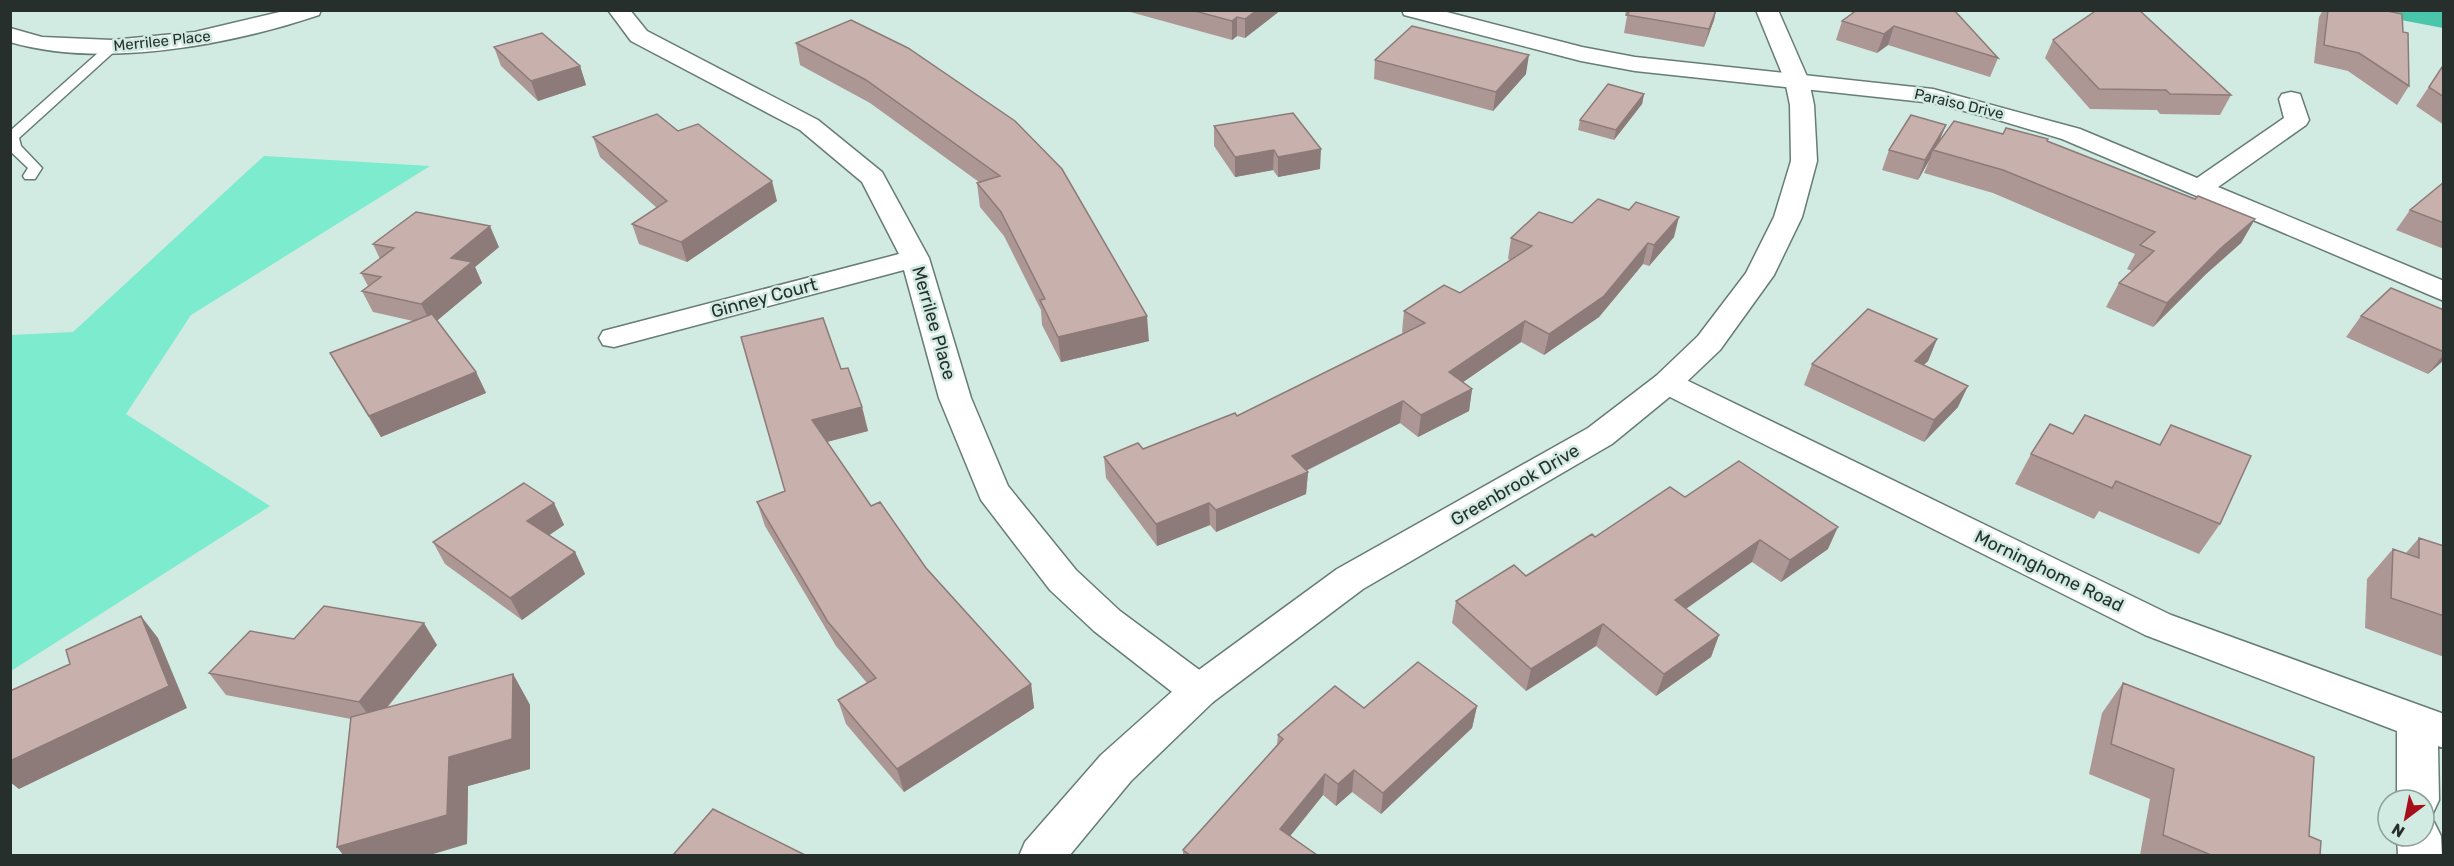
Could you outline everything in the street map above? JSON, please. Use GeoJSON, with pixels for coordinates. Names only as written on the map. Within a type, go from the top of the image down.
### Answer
{"type":"FeatureCollection","features":[{"type":"Feature","properties":{"kind":"street","name":"Merrilee Place"},"geometry":{"type":"LineString","coordinates":[[10,34],[41,44],[112,47],[195,39],[282,20],[311,10]]}},
{"type":"Feature","properties":{"kind":"street","name":"Merrilee Place"},"geometry":{"type":"LineString","coordinates":[[618,10],[639,36],[809,125],[873,178],[915,258],[955,398],[993,491],[1063,580],[1107,621],[1199,691]]}},
{"type":"Feature","properties":{"kind":"street","name":"Paraiso Drive"},"geometry":{"type":"LineString","coordinates":[[1412,10],[1581,54],[1635,64],[1933,96],[2004,114],[2071,134],[2444,291]]}},
{"type":"Feature","properties":{"kind":"street","name":"Greenbrook Drive"},"geometry":{"type":"LineString","coordinates":[[1041,855],[1116,768],[1199,691],[1350,579],[1600,436],[1667,383],[1709,343],[1760,275],[1788,217],[1804,161],[1802,105],[1797,81],[1767,10]]}},
{"type":"Feature","properties":{"kind":"street"},"geometry":{"type":"LineString","coordinates":[[2198,189],[2297,120],[2290,99]]}},
{"type":"Feature","properties":{"kind":"street","name":"Ginney Court"},"geometry":{"type":"LineString","coordinates":[[614,338],[915,258]]}},
{"type":"Feature","properties":{"kind":"street","name":"Morninghome Road"},"geometry":{"type":"LineString","coordinates":[[1667,383],[2158,625],[2430,726]]}},
{"type":"Feature","properties":{"kind":"street"},"geometry":{"type":"LineString","coordinates":[[2420,788],[2430,726]]}},
{"type":"Feature","properties":{"kind":"lane"},"geometry":{"type":"LineString","coordinates":[[30,176],[35,168],[33,163],[15,149],[12,137],[112,47]]}},
{"type":"Feature","properties":{"kind":"green space"},"geometry":{"type":"Polygon","coordinates":[[[2354,11],[2443,11],[2443,28],[2354,11]]]}},
{"type":"Feature","properties":{"kind":"green space"},"geometry":{"type":"Polygon","coordinates":[[[264,156],[430,166],[191,315],[126,414],[270,506],[11,671],[11,335],[73,332],[264,156]]]}},
{"type":"Feature","properties":{"kind":"building"},"geometry":{"type":"Polygon","coordinates":[[[1191,10],[1257,10],[1245,19],[1237,17],[1232,21],[1191,10]]]}},
{"type":"Feature","properties":{"kind":"building"},"geometry":{"type":"Polygon","coordinates":[[[1630,10],[1716,10],[1709,29],[1627,15],[1630,10]]]}},
{"type":"Feature","properties":{"kind":"building"},"geometry":{"type":"Polygon","coordinates":[[[1857,10],[1954,10],[1998,58],[1894,26],[1884,34],[1842,21],[1857,10]]]}},
{"type":"Feature","properties":{"kind":"building"},"geometry":{"type":"Polygon","coordinates":[[[2097,10],[2139,10],[2231,95],[2170,94],[2166,90],[2099,89],[2053,40],[2097,10]]]}},
{"type":"Feature","properties":{"kind":"building"},"geometry":{"type":"Polygon","coordinates":[[[2328,10],[2382,10],[2402,14],[2403,32],[2408,33],[2409,86],[2359,53],[2324,45],[2328,10]]]}},
{"type":"Feature","properties":{"kind":"building"},"geometry":{"type":"Polygon","coordinates":[[[851,20],[908,48],[1015,121],[1062,169],[1147,316],[1058,337],[1040,300],[1045,299],[1001,212],[977,183],[1000,176],[866,80],[796,43],[851,20]]]}},
{"type":"Feature","properties":{"kind":"building"},"geometry":{"type":"Polygon","coordinates":[[[1412,26],[1529,55],[1496,92],[1375,60],[1412,26]]]}},
{"type":"Feature","properties":{"kind":"building"},"geometry":{"type":"Polygon","coordinates":[[[542,33],[580,66],[531,81],[494,47],[542,33]]]}},
{"type":"Feature","properties":{"kind":"building"},"geometry":{"type":"Polygon","coordinates":[[[2444,64],[2444,97],[2429,87],[2444,64]]]}},
{"type":"Feature","properties":{"kind":"building"},"geometry":{"type":"Polygon","coordinates":[[[1608,84],[1644,94],[1616,130],[1580,120],[1608,84]]]}},
{"type":"Feature","properties":{"kind":"building"},"geometry":{"type":"Polygon","coordinates":[[[1293,113],[1321,149],[1278,157],[1274,150],[1235,157],[1214,126],[1293,113]]]}},
{"type":"Feature","properties":{"kind":"building"},"geometry":{"type":"Polygon","coordinates":[[[657,114],[678,131],[698,124],[772,181],[681,242],[632,224],[667,201],[593,137],[657,114]]]}},
{"type":"Feature","properties":{"kind":"building"},"geometry":{"type":"Polygon","coordinates":[[[1911,115],[1946,125],[1925,160],[1889,150],[1911,115]]]}},
{"type":"Feature","properties":{"kind":"building"},"geometry":{"type":"Polygon","coordinates":[[[1954,121],[2003,134],[2006,128],[2048,139],[2047,141],[2195,199],[2198,196],[2255,219],[2220,249],[2167,303],[2119,283],[2154,251],[2140,245],[2155,232],[2003,170],[1933,150],[1954,121]]]}},
{"type":"Feature","properties":{"kind":"building"},"geometry":{"type":"Polygon","coordinates":[[[2444,182],[2444,223],[2410,210],[2444,182]]]}},
{"type":"Feature","properties":{"kind":"building"},"geometry":{"type":"Polygon","coordinates":[[[1598,199],[1629,210],[1636,202],[1679,217],[1654,245],[1648,243],[1604,296],[1549,334],[1525,321],[1449,372],[1472,389],[1421,415],[1403,401],[1292,456],[1308,472],[1216,510],[1209,503],[1156,524],[1104,457],[1138,443],[1143,449],[1235,413],[1237,416],[1425,323],[1404,311],[1444,285],[1460,293],[1532,246],[1511,238],[1539,212],[1572,223],[1598,199]]]}},
{"type":"Feature","properties":{"kind":"building"},"geometry":{"type":"Polygon","coordinates":[[[416,212],[490,226],[451,258],[472,262],[421,304],[362,291],[381,277],[361,273],[394,248],[373,244],[416,212]]]}},
{"type":"Feature","properties":{"kind":"building"},"geometry":{"type":"Polygon","coordinates":[[[2391,288],[2444,310],[2444,352],[2361,316],[2391,288]]]}},
{"type":"Feature","properties":{"kind":"building"},"geometry":{"type":"Polygon","coordinates":[[[1868,309],[1937,339],[1915,361],[1968,386],[1934,420],[1812,364],[1868,309]]]}},
{"type":"Feature","properties":{"kind":"building"},"geometry":{"type":"Polygon","coordinates":[[[432,314],[476,372],[369,416],[330,353],[432,314]]]}},
{"type":"Feature","properties":{"kind":"building"},"geometry":{"type":"Polygon","coordinates":[[[823,318],[841,369],[848,368],[862,407],[812,420],[871,506],[880,502],[926,568],[1031,684],[897,769],[838,700],[876,678],[828,622],[757,502],[785,491],[741,337],[823,318]]]}},
{"type":"Feature","properties":{"kind":"building"},"geometry":{"type":"Polygon","coordinates":[[[2085,415],[2160,445],[2171,425],[2251,456],[2220,524],[2116,481],[2112,488],[2031,454],[2050,424],[2073,434],[2085,415]]]}},
{"type":"Feature","properties":{"kind":"building"},"geometry":{"type":"Polygon","coordinates":[[[1739,461],[1838,527],[1790,560],[1760,540],[1675,600],[1719,635],[1664,674],[1603,624],[1531,669],[1456,601],[1514,565],[1526,576],[1592,534],[1595,537],[1670,487],[1685,497],[1739,461]]]}},
{"type":"Feature","properties":{"kind":"building"},"geometry":{"type":"Polygon","coordinates":[[[524,483],[554,503],[527,521],[575,552],[510,598],[433,542],[524,483]]]}},
{"type":"Feature","properties":{"kind":"building"},"geometry":{"type":"Polygon","coordinates":[[[2419,538],[2444,546],[2444,616],[2391,598],[2393,549],[2419,558],[2419,538]]]}},
{"type":"Feature","properties":{"kind":"building"},"geometry":{"type":"Polygon","coordinates":[[[324,606],[424,623],[359,702],[209,673],[250,631],[294,639],[324,606]]]}},
{"type":"Feature","properties":{"kind":"building"},"geometry":{"type":"Polygon","coordinates":[[[141,616],[169,686],[10,761],[10,691],[70,664],[66,650],[141,616]]]}},
{"type":"Feature","properties":{"kind":"building"},"geometry":{"type":"Polygon","coordinates":[[[1418,662],[1477,706],[1383,793],[1354,770],[1338,784],[1325,774],[1280,829],[1317,855],[1190,855],[1183,850],[1283,739],[1278,735],[1335,686],[1364,708],[1418,662]]]}},
{"type":"Feature","properties":{"kind":"building"},"geometry":{"type":"Polygon","coordinates":[[[513,674],[512,739],[449,757],[447,815],[337,847],[351,717],[513,674]]]}},
{"type":"Feature","properties":{"kind":"building"},"geometry":{"type":"Polygon","coordinates":[[[2123,683],[2314,757],[2309,836],[2321,841],[2320,855],[2211,855],[2163,835],[2174,769],[2111,744],[2123,683]]]}},
{"type":"Feature","properties":{"kind":"building"},"geometry":{"type":"Polygon","coordinates":[[[713,809],[805,855],[673,855],[713,809]]]}}]}
